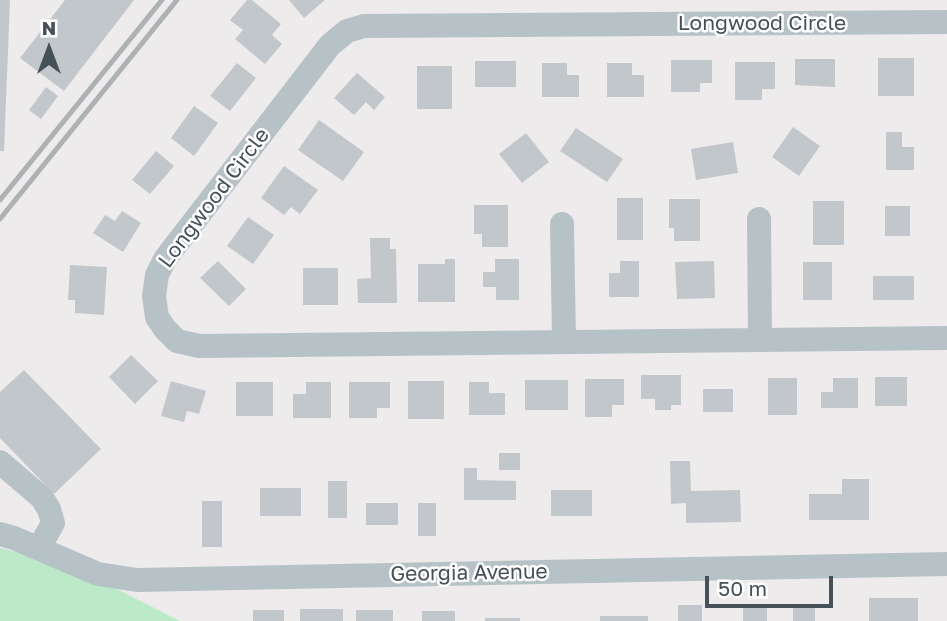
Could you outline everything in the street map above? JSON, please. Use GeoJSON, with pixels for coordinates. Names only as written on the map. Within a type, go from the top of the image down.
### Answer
{"type":"FeatureCollection","features":[{"type":"Feature","properties":{"kind":"street","name":"Longwood Circle"},"geometry":{"type":"LineString","coordinates":[[947,22],[364,26],[347,31],[330,45],[165,259],[157,275],[154,296],[157,317],[165,329],[177,341],[199,346],[947,338]]}},
{"type":"Feature","properties":{"kind":"street"},"geometry":{"type":"LineString","coordinates":[[759,219],[760,340]]}},
{"type":"Feature","properties":{"kind":"street"},"geometry":{"type":"LineString","coordinates":[[562,224],[564,341]]}},
{"type":"Feature","properties":{"kind":"street"},"geometry":{"type":"LineString","coordinates":[[0,462],[42,498],[50,509],[53,523],[39,548]]}},
{"type":"Feature","properties":{"kind":"street","name":"Georgia Avenue"},"geometry":{"type":"LineString","coordinates":[[0,534],[98,574],[137,580],[947,564]]}},
{"type":"Feature","properties":{"kind":"green space"},"geometry":{"type":"Polygon","coordinates":[[[0,548],[27,554],[109,585],[180,621],[0,621],[0,548]]]}},
{"type":"Feature","properties":{"kind":"building"},"geometry":{"type":"Polygon","coordinates":[[[0,0],[10,0],[4,151],[0,151],[0,0]]]}},
{"type":"Feature","properties":{"kind":"building"},"geometry":{"type":"Polygon","coordinates":[[[65,0],[134,0],[64,91],[20,58],[65,0]]]}},
{"type":"Feature","properties":{"kind":"building"},"geometry":{"type":"Polygon","coordinates":[[[247,0],[252,0],[281,24],[272,35],[282,44],[265,64],[235,39],[243,30],[230,20],[247,0]]]}},
{"type":"Feature","properties":{"kind":"building"},"geometry":{"type":"Polygon","coordinates":[[[289,0],[325,0],[304,18],[289,0]]]}},
{"type":"Feature","properties":{"kind":"building"},"geometry":{"type":"Polygon","coordinates":[[[878,58],[914,58],[914,96],[878,96],[878,58]]]}},
{"type":"Feature","properties":{"kind":"building"},"geometry":{"type":"Polygon","coordinates":[[[795,59],[835,59],[835,87],[795,85],[795,59]]]}},
{"type":"Feature","properties":{"kind":"building"},"geometry":{"type":"Polygon","coordinates":[[[671,60],[712,60],[712,83],[700,83],[700,92],[671,92],[671,60]]]}},
{"type":"Feature","properties":{"kind":"building"},"geometry":{"type":"Polygon","coordinates":[[[475,61],[516,61],[516,87],[475,87],[475,61]]]}},
{"type":"Feature","properties":{"kind":"building"},"geometry":{"type":"Polygon","coordinates":[[[735,62],[775,62],[775,89],[762,89],[762,100],[735,100],[735,62]]]}},
{"type":"Feature","properties":{"kind":"building"},"geometry":{"type":"Polygon","coordinates":[[[237,63],[256,78],[230,111],[210,96],[237,63]]]}},
{"type":"Feature","properties":{"kind":"building"},"geometry":{"type":"Polygon","coordinates":[[[542,63],[567,63],[567,75],[579,75],[579,97],[542,97],[542,63]]]}},
{"type":"Feature","properties":{"kind":"building"},"geometry":{"type":"Polygon","coordinates":[[[607,63],[632,63],[632,75],[644,75],[644,97],[607,97],[607,63]]]}},
{"type":"Feature","properties":{"kind":"building"},"geometry":{"type":"Polygon","coordinates":[[[417,66],[452,66],[452,109],[417,109],[417,66]]]}},
{"type":"Feature","properties":{"kind":"building"},"geometry":{"type":"Polygon","coordinates":[[[357,73],[385,97],[374,110],[366,102],[354,115],[334,98],[357,73]]]}},
{"type":"Feature","properties":{"kind":"building"},"geometry":{"type":"Polygon","coordinates":[[[46,87],[58,96],[41,119],[29,110],[46,87]]]}},
{"type":"Feature","properties":{"kind":"building"},"geometry":{"type":"Polygon","coordinates":[[[194,106],[218,123],[194,156],[171,138],[194,106]]]}},
{"type":"Feature","properties":{"kind":"building"},"geometry":{"type":"Polygon","coordinates":[[[319,120],[364,152],[343,181],[298,150],[319,120]]]}},
{"type":"Feature","properties":{"kind":"building"},"geometry":{"type":"Polygon","coordinates":[[[793,127],[820,146],[799,176],[772,157],[793,127]]]}},
{"type":"Feature","properties":{"kind":"building"},"geometry":{"type":"Polygon","coordinates":[[[576,128],[623,159],[607,182],[560,151],[576,128]]]}},
{"type":"Feature","properties":{"kind":"building"},"geometry":{"type":"Polygon","coordinates":[[[886,132],[902,132],[902,147],[914,147],[914,170],[886,170],[886,132]]]}},
{"type":"Feature","properties":{"kind":"building"},"geometry":{"type":"Polygon","coordinates":[[[526,133],[549,162],[522,183],[499,154],[526,133]]]}},
{"type":"Feature","properties":{"kind":"building"},"geometry":{"type":"Polygon","coordinates":[[[733,142],[738,173],[696,180],[691,149],[733,142]]]}},
{"type":"Feature","properties":{"kind":"building"},"geometry":{"type":"Polygon","coordinates":[[[156,151],[174,166],[150,194],[132,180],[156,151]]]}},
{"type":"Feature","properties":{"kind":"building"},"geometry":{"type":"Polygon","coordinates":[[[284,166],[318,190],[300,214],[291,207],[284,215],[261,198],[284,166]]]}},
{"type":"Feature","properties":{"kind":"building"},"geometry":{"type":"Polygon","coordinates":[[[617,198],[643,198],[643,240],[617,240],[617,198]]]}},
{"type":"Feature","properties":{"kind":"building"},"geometry":{"type":"Polygon","coordinates":[[[669,199],[700,199],[700,241],[674,241],[674,228],[669,228],[669,199]]]}},
{"type":"Feature","properties":{"kind":"building"},"geometry":{"type":"Polygon","coordinates":[[[813,201],[844,201],[844,245],[813,245],[813,201]]]}},
{"type":"Feature","properties":{"kind":"building"},"geometry":{"type":"Polygon","coordinates":[[[474,205],[508,205],[508,247],[482,247],[482,234],[474,234],[474,205]]]}},
{"type":"Feature","properties":{"kind":"building"},"geometry":{"type":"Polygon","coordinates":[[[885,206],[910,206],[910,236],[885,236],[885,206]]]}},
{"type":"Feature","properties":{"kind":"building"},"geometry":{"type":"Polygon","coordinates":[[[122,211],[141,223],[123,252],[93,233],[105,215],[115,221],[122,211]]]}},
{"type":"Feature","properties":{"kind":"building"},"geometry":{"type":"Polygon","coordinates":[[[248,217],[274,235],[253,264],[227,246],[248,217]]]}},
{"type":"Feature","properties":{"kind":"building"},"geometry":{"type":"Polygon","coordinates":[[[370,238],[390,238],[390,249],[396,249],[397,303],[358,303],[357,279],[371,278],[370,238]]]}},
{"type":"Feature","properties":{"kind":"building"},"geometry":{"type":"Polygon","coordinates":[[[445,259],[455,259],[455,302],[418,302],[418,264],[445,264],[445,259]]]}},
{"type":"Feature","properties":{"kind":"building"},"geometry":{"type":"Polygon","coordinates":[[[495,259],[519,259],[519,300],[496,300],[496,287],[483,287],[483,272],[495,272],[495,259]]]}},
{"type":"Feature","properties":{"kind":"building"},"geometry":{"type":"Polygon","coordinates":[[[218,261],[246,289],[229,306],[200,278],[218,261]]]}},
{"type":"Feature","properties":{"kind":"building"},"geometry":{"type":"Polygon","coordinates":[[[620,261],[639,261],[639,297],[609,297],[609,273],[620,273],[620,261]]]}},
{"type":"Feature","properties":{"kind":"building"},"geometry":{"type":"Polygon","coordinates":[[[714,261],[715,298],[677,299],[675,262],[714,261]]]}},
{"type":"Feature","properties":{"kind":"building"},"geometry":{"type":"Polygon","coordinates":[[[803,262],[832,262],[832,300],[803,300],[803,262]]]}},
{"type":"Feature","properties":{"kind":"building"},"geometry":{"type":"Polygon","coordinates":[[[70,265],[107,267],[104,315],[75,313],[75,300],[68,300],[70,265]]]}},
{"type":"Feature","properties":{"kind":"building"},"geometry":{"type":"Polygon","coordinates":[[[303,268],[338,268],[338,305],[303,305],[303,268]]]}},
{"type":"Feature","properties":{"kind":"building"},"geometry":{"type":"Polygon","coordinates":[[[873,276],[914,276],[914,300],[873,300],[873,276]]]}},
{"type":"Feature","properties":{"kind":"building"},"geometry":{"type":"Polygon","coordinates":[[[131,355],[158,381],[135,404],[109,377],[131,355]]]}},
{"type":"Feature","properties":{"kind":"building"},"geometry":{"type":"Polygon","coordinates":[[[24,370],[101,449],[54,494],[0,438],[0,392],[24,370]]]}},
{"type":"Feature","properties":{"kind":"building"},"geometry":{"type":"Polygon","coordinates":[[[641,375],[681,375],[681,405],[671,405],[671,410],[655,410],[655,399],[641,399],[641,375]]]}},
{"type":"Feature","properties":{"kind":"building"},"geometry":{"type":"Polygon","coordinates":[[[875,377],[907,377],[907,406],[875,406],[875,377]]]}},
{"type":"Feature","properties":{"kind":"building"},"geometry":{"type":"Polygon","coordinates":[[[768,378],[797,378],[797,415],[768,415],[768,378]]]}},
{"type":"Feature","properties":{"kind":"building"},"geometry":{"type":"Polygon","coordinates":[[[833,378],[858,378],[858,408],[821,408],[821,392],[833,392],[833,378]]]}},
{"type":"Feature","properties":{"kind":"building"},"geometry":{"type":"Polygon","coordinates":[[[585,379],[624,379],[624,405],[612,405],[612,417],[585,417],[585,379]]]}},
{"type":"Feature","properties":{"kind":"building"},"geometry":{"type":"Polygon","coordinates":[[[525,380],[568,380],[568,410],[525,410],[525,380]]]}},
{"type":"Feature","properties":{"kind":"building"},"geometry":{"type":"Polygon","coordinates":[[[171,381],[206,391],[199,414],[187,411],[184,422],[161,416],[171,381]]]}},
{"type":"Feature","properties":{"kind":"building"},"geometry":{"type":"Polygon","coordinates":[[[408,381],[444,381],[444,419],[408,419],[408,381]]]}},
{"type":"Feature","properties":{"kind":"building"},"geometry":{"type":"Polygon","coordinates":[[[236,382],[273,382],[273,416],[236,416],[236,382]]]}},
{"type":"Feature","properties":{"kind":"building"},"geometry":{"type":"Polygon","coordinates":[[[306,382],[331,382],[331,418],[293,418],[293,394],[306,394],[306,382]]]}},
{"type":"Feature","properties":{"kind":"building"},"geometry":{"type":"Polygon","coordinates":[[[349,382],[390,382],[390,408],[377,408],[377,418],[349,418],[349,382]]]}},
{"type":"Feature","properties":{"kind":"building"},"geometry":{"type":"Polygon","coordinates":[[[469,382],[489,382],[489,393],[505,393],[505,415],[469,415],[469,382]]]}},
{"type":"Feature","properties":{"kind":"building"},"geometry":{"type":"Polygon","coordinates":[[[703,389],[733,389],[733,412],[703,412],[703,389]]]}},
{"type":"Feature","properties":{"kind":"building"},"geometry":{"type":"Polygon","coordinates":[[[499,453],[520,453],[520,470],[499,470],[499,453]]]}},
{"type":"Feature","properties":{"kind":"building"},"geometry":{"type":"Polygon","coordinates":[[[670,461],[690,461],[691,491],[740,490],[741,522],[686,523],[686,503],[671,504],[670,461]]]}},
{"type":"Feature","properties":{"kind":"building"},"geometry":{"type":"Polygon","coordinates":[[[464,468],[477,468],[477,480],[516,481],[516,500],[464,500],[464,468]]]}},
{"type":"Feature","properties":{"kind":"building"},"geometry":{"type":"Polygon","coordinates":[[[842,479],[869,479],[869,520],[809,520],[809,494],[842,494],[842,479]]]}},
{"type":"Feature","properties":{"kind":"building"},"geometry":{"type":"Polygon","coordinates":[[[328,481],[347,481],[347,518],[328,518],[328,481]]]}},
{"type":"Feature","properties":{"kind":"building"},"geometry":{"type":"Polygon","coordinates":[[[260,488],[301,488],[301,516],[260,516],[260,488]]]}},
{"type":"Feature","properties":{"kind":"building"},"geometry":{"type":"Polygon","coordinates":[[[551,490],[592,490],[592,516],[551,516],[551,490]]]}},
{"type":"Feature","properties":{"kind":"building"},"geometry":{"type":"Polygon","coordinates":[[[202,501],[222,501],[222,547],[202,547],[202,501]]]}},
{"type":"Feature","properties":{"kind":"building"},"geometry":{"type":"Polygon","coordinates":[[[366,503],[398,503],[398,525],[366,525],[366,503]]]}},
{"type":"Feature","properties":{"kind":"building"},"geometry":{"type":"Polygon","coordinates":[[[418,503],[436,503],[436,536],[418,536],[418,503]]]}},
{"type":"Feature","properties":{"kind":"building"},"geometry":{"type":"Polygon","coordinates":[[[869,598],[918,598],[918,621],[869,621],[869,598]]]}},
{"type":"Feature","properties":{"kind":"building"},"geometry":{"type":"Polygon","coordinates":[[[793,604],[815,604],[815,621],[793,621],[793,604]]]}},
{"type":"Feature","properties":{"kind":"building"},"geometry":{"type":"Polygon","coordinates":[[[678,605],[702,605],[702,621],[678,621],[678,605]]]}},
{"type":"Feature","properties":{"kind":"building"},"geometry":{"type":"Polygon","coordinates":[[[743,605],[767,605],[767,621],[743,621],[743,605]]]}},
{"type":"Feature","properties":{"kind":"building"},"geometry":{"type":"Polygon","coordinates":[[[300,609],[343,609],[343,621],[300,621],[300,609]]]}},
{"type":"Feature","properties":{"kind":"building"},"geometry":{"type":"Polygon","coordinates":[[[253,610],[284,610],[284,621],[253,621],[253,610]]]}},
{"type":"Feature","properties":{"kind":"building"},"geometry":{"type":"Polygon","coordinates":[[[356,610],[393,610],[393,621],[356,621],[356,610]]]}},
{"type":"Feature","properties":{"kind":"building"},"geometry":{"type":"Polygon","coordinates":[[[422,611],[455,611],[455,621],[422,621],[422,611]]]}},
{"type":"Feature","properties":{"kind":"building"},"geometry":{"type":"Polygon","coordinates":[[[600,616],[648,616],[648,621],[600,621],[600,616]]]}},
{"type":"Feature","properties":{"kind":"building"},"geometry":{"type":"Polygon","coordinates":[[[485,618],[520,618],[520,621],[485,621],[485,618]]]}},
{"type":"Feature","properties":{"kind":"railway"},"geometry":{"type":"LineString","coordinates":[[0,200],[162,0]]}},
{"type":"Feature","properties":{"kind":"railway"},"geometry":{"type":"LineString","coordinates":[[0,219],[177,0]]}}]}
